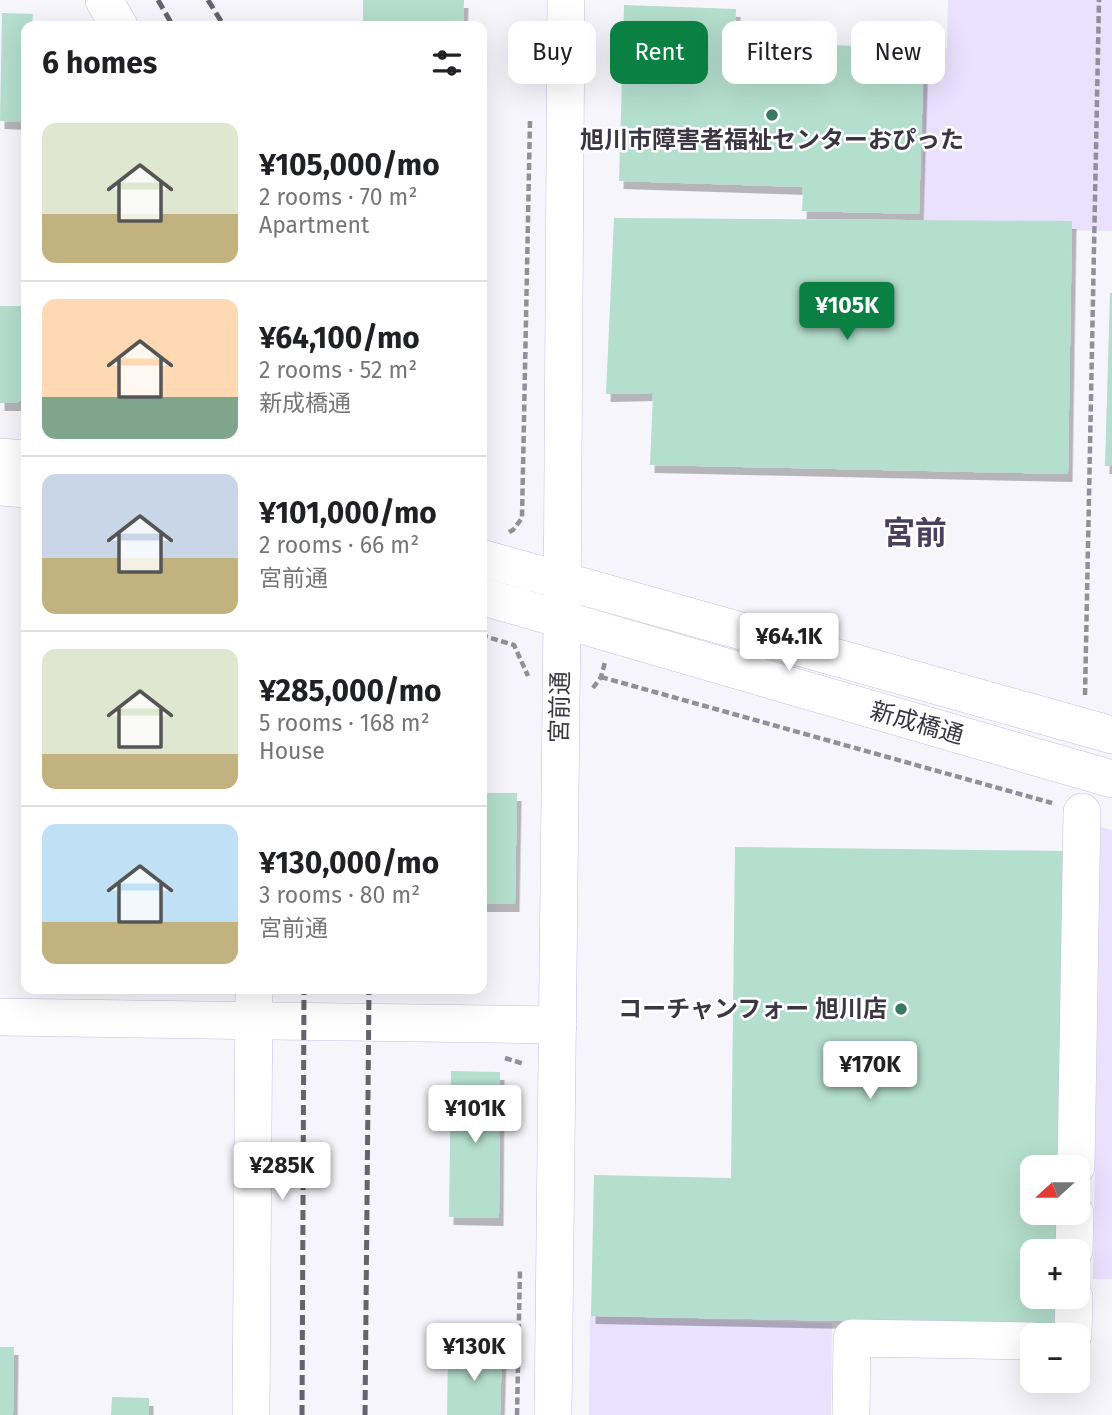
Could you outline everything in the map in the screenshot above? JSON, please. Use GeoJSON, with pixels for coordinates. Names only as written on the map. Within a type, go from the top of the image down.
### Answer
{"type":"FeatureCollection","features":[{"type":"Feature","properties":{"kind":"street"},"geometry":{"type":"LineString","coordinates":[[104,0],[116,21]]}},
{"type":"Feature","properties":{"kind":"street","name":"宮前通"},"geometry":{"type":"LineString","coordinates":[[553,1415],[566,0]]}},
{"type":"Feature","properties":{"kind":"street"},"geometry":{"type":"LineString","coordinates":[[0,457],[21,459]]}},
{"type":"Feature","properties":{"kind":"street"},"geometry":{"type":"LineString","coordinates":[[0,487],[21,489]]}},
{"type":"Feature","properties":{"kind":"street","name":"新成橋通"},"geometry":{"type":"LineString","coordinates":[[493,545],[562,580],[1112,735]]}},
{"type":"Feature","properties":{"kind":"street","name":"新成橋通"},"geometry":{"type":"LineString","coordinates":[[487,598],[1112,779]]}},
{"type":"Feature","properties":{"kind":"street"},"geometry":{"type":"LineString","coordinates":[[1076,1155],[1082,812]]}},
{"type":"Feature","properties":{"kind":"street"},"geometry":{"type":"LineString","coordinates":[[0,1017],[254,1005],[558,1025]]}},
{"type":"Feature","properties":{"kind":"street"},"geometry":{"type":"LineString","coordinates":[[251,1415],[254,1005]]}},
{"type":"Feature","properties":{"kind":"street"},"geometry":{"type":"LineString","coordinates":[[851,1415],[852,1338],[1020,1340]]}},
{"type":"Feature","properties":{"kind":"path"},"geometry":{"type":"LineString","coordinates":[[1093,700],[1084,697],[1099,0]]}},
{"type":"Feature","properties":{"kind":"path"},"geometry":{"type":"LineString","coordinates":[[493,545],[513,530],[522,518],[531,109]]}},
{"type":"Feature","properties":{"kind":"path"},"geometry":{"type":"LineString","coordinates":[[601,677],[1082,812]]}},
{"type":"Feature","properties":{"kind":"shaded area"},"geometry":{"type":"Polygon","coordinates":[[[948,0],[1112,0],[1112,231],[923,228],[924,84],[945,84],[948,0]]]}},
{"type":"Feature","properties":{"kind":"shaded area"},"geometry":{"type":"Polygon","coordinates":[[[1101,827],[1112,830],[1112,1279],[1093,1279],[1101,827]]]}},
{"type":"Feature","properties":{"kind":"shaded area"},"geometry":{"type":"Polygon","coordinates":[[[590,1316],[832,1323],[831,1415],[589,1415],[590,1316]]]}},
{"type":"Feature","properties":{"kind":"building"},"geometry":{"type":"Polygon","coordinates":[[[363,0],[464,0],[463,21],[363,21],[363,0]]]}},
{"type":"Feature","properties":{"kind":"building","name":"旭川市障害者福祉センターおぴった"},"geometry":{"type":"Polygon","coordinates":[[[624,5],[736,9],[736,21],[722,21],[722,84],[837,84],[837,45],[851,46],[851,84],[923,84],[919,214],[802,211],[803,187],[619,181],[622,84],[708,84],[708,21],[624,21],[624,5]]]}},
{"type":"Feature","properties":{"kind":"building"},"geometry":{"type":"Polygon","coordinates":[[[2,13],[33,14],[32,21],[21,21],[21,122],[0,121],[2,13]]]}},
{"type":"Feature","properties":{"kind":"building"},"geometry":{"type":"Polygon","coordinates":[[[614,218],[1072,221],[1068,474],[650,465],[653,393],[606,394],[614,218]]]}},
{"type":"Feature","properties":{"kind":"building"},"geometry":{"type":"Polygon","coordinates":[[[1110,293],[1112,466],[1105,466],[1110,293]]]}},
{"type":"Feature","properties":{"kind":"building"},"geometry":{"type":"Polygon","coordinates":[[[0,306],[21,306],[21,400],[0,403],[0,306]]]}},
{"type":"Feature","properties":{"kind":"building"},"geometry":{"type":"Polygon","coordinates":[[[487,793],[517,793],[515,904],[487,904],[487,793]]]}},
{"type":"Feature","properties":{"kind":"building","name":"コーチャンフォー 旭川店"},"geometry":{"type":"Polygon","coordinates":[[[735,847],[1070,851],[1065,1155],[1020,1155],[1020,1225],[1065,1225],[1064,1239],[1020,1239],[1020,1309],[1063,1309],[1063,1323],[591,1316],[594,1175],[731,1178],[735,847]]]}},
{"type":"Feature","properties":{"kind":"building"},"geometry":{"type":"Polygon","coordinates":[[[451,1071],[500,1072],[499,1218],[449,1217],[451,1071]]]}},
{"type":"Feature","properties":{"kind":"building"},"geometry":{"type":"Polygon","coordinates":[[[0,1347],[14,1347],[13,1415],[0,1415],[0,1347]]]}},
{"type":"Feature","properties":{"kind":"building"},"geometry":{"type":"Polygon","coordinates":[[[448,1351],[502,1352],[500,1415],[447,1415],[448,1351]]]}},
{"type":"Feature","properties":{"kind":"building"},"geometry":{"type":"Polygon","coordinates":[[[112,1397],[149,1398],[149,1415],[111,1415],[112,1397]]]}},
{"type":"Feature","properties":{"kind":"railway"},"geometry":{"type":"LineString","coordinates":[[158,0],[170,21]]}},
{"type":"Feature","properties":{"kind":"railway"},"geometry":{"type":"LineString","coordinates":[[208,0],[221,21]]}},
{"type":"Feature","properties":{"kind":"railway"},"geometry":{"type":"LineString","coordinates":[[302,1415],[304,994]]}},
{"type":"Feature","properties":{"kind":"railway"},"geometry":{"type":"LineString","coordinates":[[365,1415],[369,994]]}},
{"type":"Feature","properties":{"kind":"place","name":"旭川市障害者福祉センターおぴった"},"geometry":{"type":"Point","coordinates":[772,115]}},
{"type":"Feature","properties":{"kind":"place","name":"コーチャンフォー 旭川店"},"geometry":{"type":"Point","coordinates":[901,1009]}},
{"type":"Feature","properties":{"kind":"district","name":"宮前"},"geometry":{"type":"Point","coordinates":[915,533]}}]}
